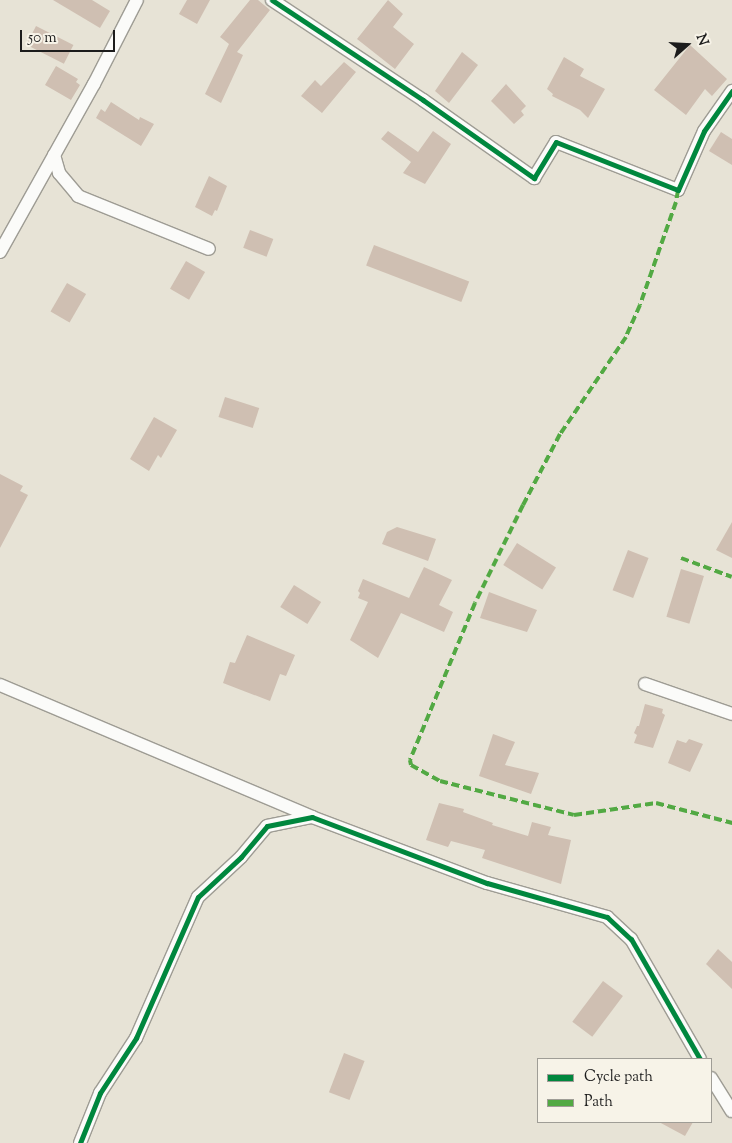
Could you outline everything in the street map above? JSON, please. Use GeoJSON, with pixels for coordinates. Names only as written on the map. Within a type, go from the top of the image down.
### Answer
{"type":"FeatureCollection","features":[{"type":"Feature","properties":{"kind":"street"},"geometry":{"type":"LineString","coordinates":[[0,252],[94,84],[137,0]]}},
{"type":"Feature","properties":{"kind":"street"},"geometry":{"type":"LineString","coordinates":[[272,0],[423,100],[534,178],[556,142],[678,190],[704,131],[732,91]]}},
{"type":"Feature","properties":{"kind":"street"},"geometry":{"type":"LineString","coordinates":[[54,155],[59,173],[78,196],[209,249]]}},
{"type":"Feature","properties":{"kind":"street"},"geometry":{"type":"LineString","coordinates":[[645,684],[732,714]]}},
{"type":"Feature","properties":{"kind":"street"},"geometry":{"type":"LineString","coordinates":[[0,685],[312,817],[487,883],[607,917],[631,939],[699,1058]]}},
{"type":"Feature","properties":{"kind":"street"},"geometry":{"type":"LineString","coordinates":[[80,1143],[100,1093],[136,1038],[198,898],[241,857],[267,826],[312,817]]}},
{"type":"Feature","properties":{"kind":"street"},"geometry":{"type":"LineString","coordinates":[[712,1080],[732,1111]]}},
{"type":"Feature","properties":{"kind":"building"},"geometry":{"type":"Polygon","coordinates":[[[53,0],[92,0],[110,11],[100,28],[53,0]]]}},
{"type":"Feature","properties":{"kind":"building"},"geometry":{"type":"Polygon","coordinates":[[[187,0],[210,0],[197,24],[179,14],[187,0]]]}},
{"type":"Feature","properties":{"kind":"building"},"geometry":{"type":"Polygon","coordinates":[[[250,0],[258,0],[270,10],[237,52],[243,55],[221,103],[205,94],[229,44],[220,37],[250,0]]]}},
{"type":"Feature","properties":{"kind":"building"},"geometry":{"type":"Polygon","coordinates":[[[388,0],[403,14],[393,27],[414,44],[395,69],[357,39],[388,0]]]}},
{"type":"Feature","properties":{"kind":"building"},"geometry":{"type":"Polygon","coordinates":[[[36,26],[73,45],[64,64],[26,45],[36,26]]]}},
{"type":"Feature","properties":{"kind":"building"},"geometry":{"type":"Polygon","coordinates":[[[690,45],[727,79],[712,96],[705,89],[686,115],[654,90],[690,45]]]}},
{"type":"Feature","properties":{"kind":"building"},"geometry":{"type":"Polygon","coordinates":[[[462,52],[478,65],[449,103],[435,91],[462,52]]]}},
{"type":"Feature","properties":{"kind":"building"},"geometry":{"type":"Polygon","coordinates":[[[564,57],[584,69],[580,76],[605,89],[588,118],[580,110],[552,96],[553,94],[547,89],[564,57]]]}},
{"type":"Feature","properties":{"kind":"building"},"geometry":{"type":"Polygon","coordinates":[[[344,62],[356,72],[322,113],[301,96],[315,80],[321,86],[344,62]]]}},
{"type":"Feature","properties":{"kind":"building"},"geometry":{"type":"Polygon","coordinates":[[[56,66],[78,79],[76,82],[80,85],[71,100],[45,85],[56,66]]]}},
{"type":"Feature","properties":{"kind":"building"},"geometry":{"type":"Polygon","coordinates":[[[506,84],[526,106],[521,111],[524,115],[514,124],[491,101],[506,84]]]}},
{"type":"Feature","properties":{"kind":"building"},"geometry":{"type":"Polygon","coordinates":[[[111,102],[139,120],[140,117],[154,124],[141,146],[96,118],[101,109],[105,112],[111,102]]]}},
{"type":"Feature","properties":{"kind":"building"},"geometry":{"type":"Polygon","coordinates":[[[388,131],[418,152],[433,131],[451,144],[425,184],[403,173],[411,162],[381,139],[388,131]]]}},
{"type":"Feature","properties":{"kind":"building"},"geometry":{"type":"Polygon","coordinates":[[[721,132],[732,139],[732,165],[709,151],[721,132]]]}},
{"type":"Feature","properties":{"kind":"building"},"geometry":{"type":"Polygon","coordinates":[[[209,176],[227,186],[217,211],[215,210],[212,216],[195,207],[209,176]]]}},
{"type":"Feature","properties":{"kind":"building"},"geometry":{"type":"Polygon","coordinates":[[[250,230],[273,239],[267,257],[243,248],[250,230]]]}},
{"type":"Feature","properties":{"kind":"building"},"geometry":{"type":"Polygon","coordinates":[[[374,245],[469,282],[461,302],[366,266],[374,245]]]}},
{"type":"Feature","properties":{"kind":"building"},"geometry":{"type":"Polygon","coordinates":[[[186,261],[205,272],[189,300],[170,289],[186,261]]]}},
{"type":"Feature","properties":{"kind":"building"},"geometry":{"type":"Polygon","coordinates":[[[67,283],[86,294],[70,323],[50,312],[67,283]]]}},
{"type":"Feature","properties":{"kind":"building"},"geometry":{"type":"Polygon","coordinates":[[[225,397],[259,408],[253,428],[219,417],[225,397]]]}},
{"type":"Feature","properties":{"kind":"building"},"geometry":{"type":"Polygon","coordinates":[[[154,417],[177,430],[161,458],[158,455],[149,471],[130,459],[154,417]]]}},
{"type":"Feature","properties":{"kind":"building"},"geometry":{"type":"Polygon","coordinates":[[[0,474],[23,486],[20,491],[28,495],[0,548],[0,474]]]}},
{"type":"Feature","properties":{"kind":"building"},"geometry":{"type":"Polygon","coordinates":[[[732,522],[732,558],[716,550],[732,522]]]}},
{"type":"Feature","properties":{"kind":"building"},"geometry":{"type":"Polygon","coordinates":[[[397,527],[436,539],[428,561],[382,544],[387,532],[397,527]]]}},
{"type":"Feature","properties":{"kind":"building"},"geometry":{"type":"Polygon","coordinates":[[[517,543],[556,567],[542,589],[503,565],[517,543]]]}},
{"type":"Feature","properties":{"kind":"building"},"geometry":{"type":"Polygon","coordinates":[[[628,550],[649,558],[633,598],[613,590],[628,550]]]}},
{"type":"Feature","properties":{"kind":"building"},"geometry":{"type":"Polygon","coordinates":[[[424,567],[452,580],[439,605],[453,612],[444,632],[401,613],[378,658],[350,640],[368,602],[358,598],[360,593],[358,591],[363,579],[409,598],[424,567]]]}},
{"type":"Feature","properties":{"kind":"building"},"geometry":{"type":"Polygon","coordinates":[[[681,569],[704,576],[689,624],[666,617],[681,569]]]}},
{"type":"Feature","properties":{"kind":"building"},"geometry":{"type":"Polygon","coordinates":[[[294,585],[321,602],[307,624],[280,607],[294,585]]]}},
{"type":"Feature","properties":{"kind":"building"},"geometry":{"type":"Polygon","coordinates":[[[489,592],[537,610],[527,632],[480,618],[489,592]]]}},
{"type":"Feature","properties":{"kind":"building"},"geometry":{"type":"Polygon","coordinates":[[[247,635],[295,655],[286,676],[280,674],[270,701],[223,683],[230,662],[235,663],[247,635]]]}},
{"type":"Feature","properties":{"kind":"building"},"geometry":{"type":"Polygon","coordinates":[[[645,704],[663,709],[662,713],[665,715],[653,748],[634,743],[637,735],[634,733],[637,726],[639,726],[645,704]]]}},
{"type":"Feature","properties":{"kind":"building"},"geometry":{"type":"Polygon","coordinates":[[[493,734],[515,742],[505,765],[539,773],[531,794],[479,776],[493,734]]]}},
{"type":"Feature","properties":{"kind":"building"},"geometry":{"type":"Polygon","coordinates":[[[689,739],[703,744],[690,772],[668,763],[677,740],[686,743],[689,739]]]}},
{"type":"Feature","properties":{"kind":"building"},"geometry":{"type":"Polygon","coordinates":[[[439,803],[464,809],[463,812],[493,823],[492,825],[528,836],[532,822],[551,827],[548,835],[571,840],[561,884],[482,858],[485,850],[451,841],[448,847],[426,840],[439,803]]]}},
{"type":"Feature","properties":{"kind":"building"},"geometry":{"type":"Polygon","coordinates":[[[718,949],[732,962],[732,989],[706,964],[718,949]]]}},
{"type":"Feature","properties":{"kind":"building"},"geometry":{"type":"Polygon","coordinates":[[[603,981],[623,996],[592,1037],[572,1022],[603,981]]]}},
{"type":"Feature","properties":{"kind":"building"},"geometry":{"type":"Polygon","coordinates":[[[344,1053],[365,1061],[349,1100],[329,1092],[344,1053]]]}},
{"type":"Feature","properties":{"kind":"building"},"geometry":{"type":"Polygon","coordinates":[[[661,1123],[692,1123],[685,1136],[661,1123]]]}},
{"type":"Feature","properties":{"kind":"marked path"},"geometry":{"type":"LineString","coordinates":[[678,190],[676,202],[640,305],[626,337],[560,434],[523,505],[475,603],[410,760],[411,765],[440,781],[574,815],[656,803],[732,823]]}},
{"type":"Feature","properties":{"kind":"marked path"},"geometry":{"type":"LineString","coordinates":[[681,558],[732,577]]}},
{"type":"Feature","properties":{"kind":"cycle path"},"geometry":{"type":"LineString","coordinates":[[272,0],[423,100],[534,178],[556,142],[678,190],[704,131],[732,91]]}},
{"type":"Feature","properties":{"kind":"cycle path"},"geometry":{"type":"LineString","coordinates":[[80,1143],[100,1093],[136,1038],[198,897],[241,857],[267,826],[312,817],[487,883],[607,917],[631,939],[699,1058]]}}]}
